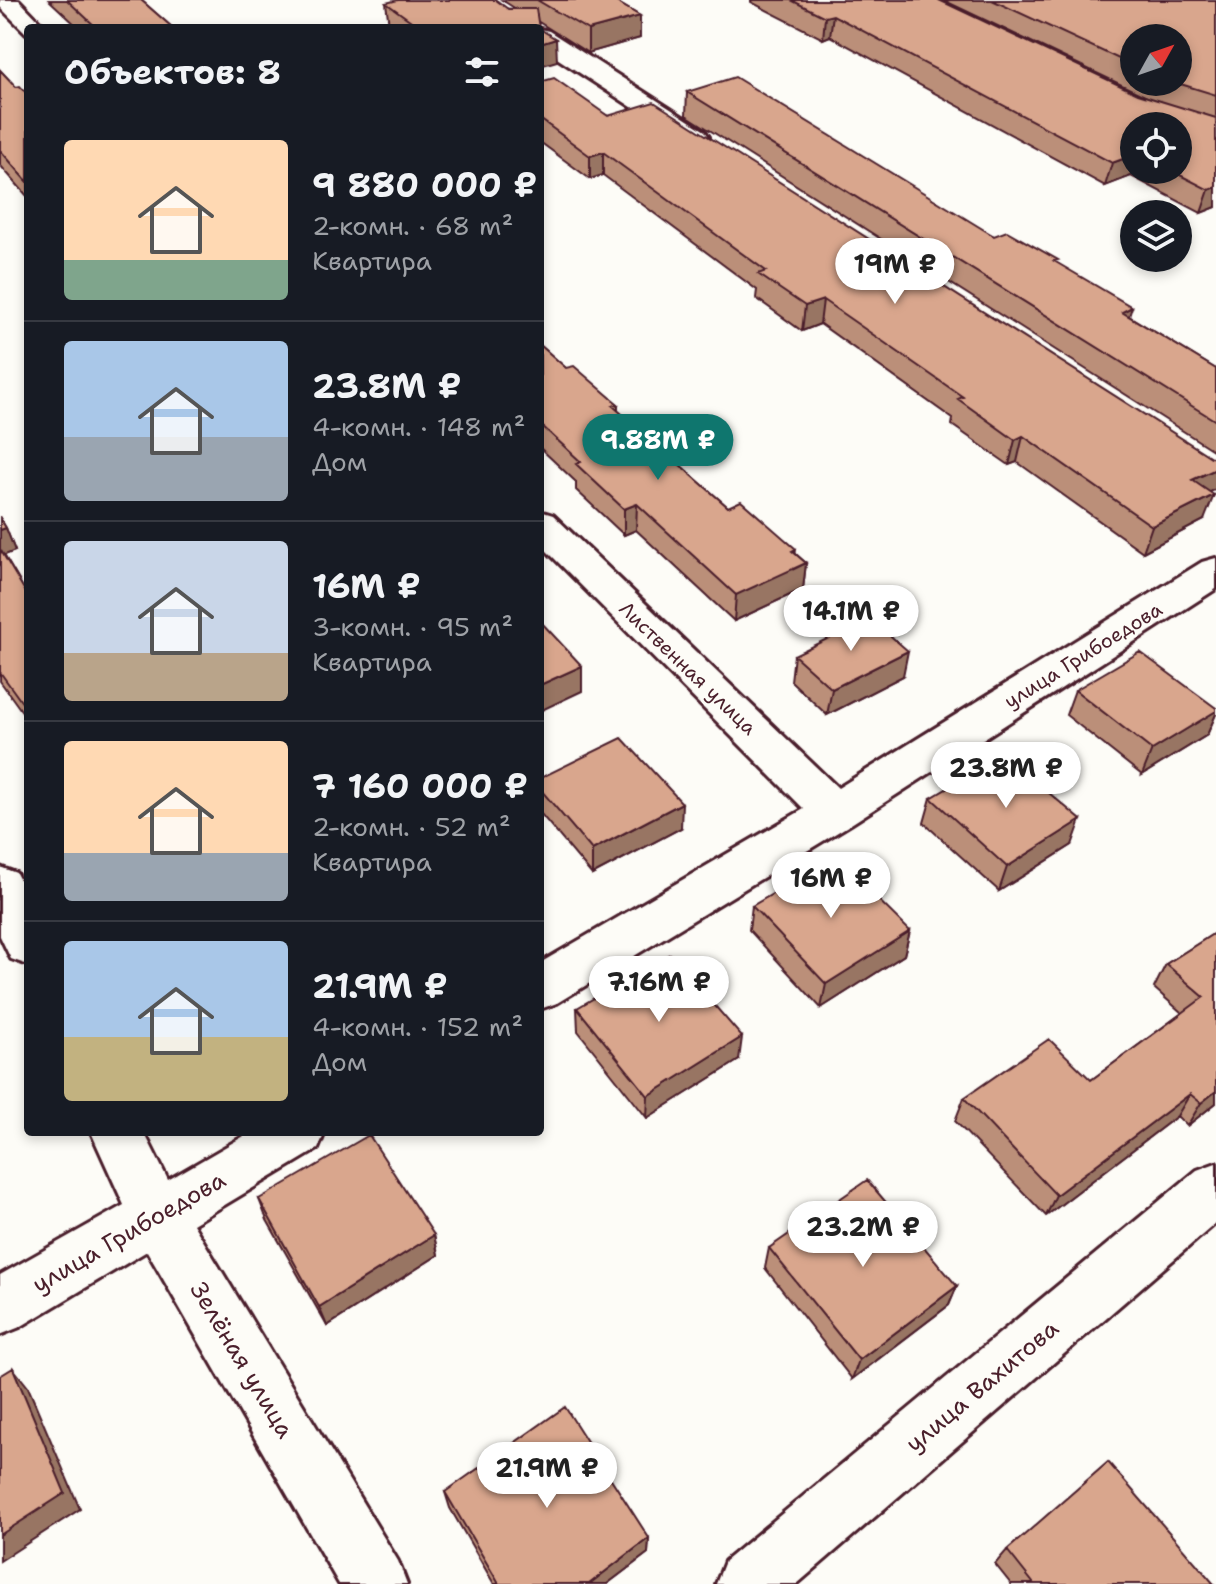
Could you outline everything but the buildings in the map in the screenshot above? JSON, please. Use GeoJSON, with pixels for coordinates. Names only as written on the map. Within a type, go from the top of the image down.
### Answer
{"type":"FeatureCollection","features":[{"type":"Feature","properties":{"kind":"street"},"geometry":{"type":"LineString","coordinates":[[6,0],[30,24]]}},
{"type":"Feature","properties":{"kind":"street"},"geometry":{"type":"LineString","coordinates":[[544,38],[726,156]]}},
{"type":"Feature","properties":{"kind":"street","name":"Лиственная улица"},"geometry":{"type":"LineString","coordinates":[[544,527],[835,812]]}},
{"type":"Feature","properties":{"kind":"street","name":"улица Грибоедова"},"geometry":{"type":"LineString","coordinates":[[544,986],[835,812],[1216,571]]}},
{"type":"Feature","properties":{"kind":"street"},"geometry":{"type":"LineString","coordinates":[[0,886],[24,937]]}},
{"type":"Feature","properties":{"kind":"street","name":"Зелёная улица"},"geometry":{"type":"LineString","coordinates":[[119,1136],[157,1216],[375,1584]]}},
{"type":"Feature","properties":{"kind":"street","name":"улица Грибоедова"},"geometry":{"type":"LineString","coordinates":[[0,1307],[292,1136]]}},
{"type":"Feature","properties":{"kind":"street","name":"улица Вахитова"},"geometry":{"type":"LineString","coordinates":[[748,1584],[1216,1188]]}}]}
